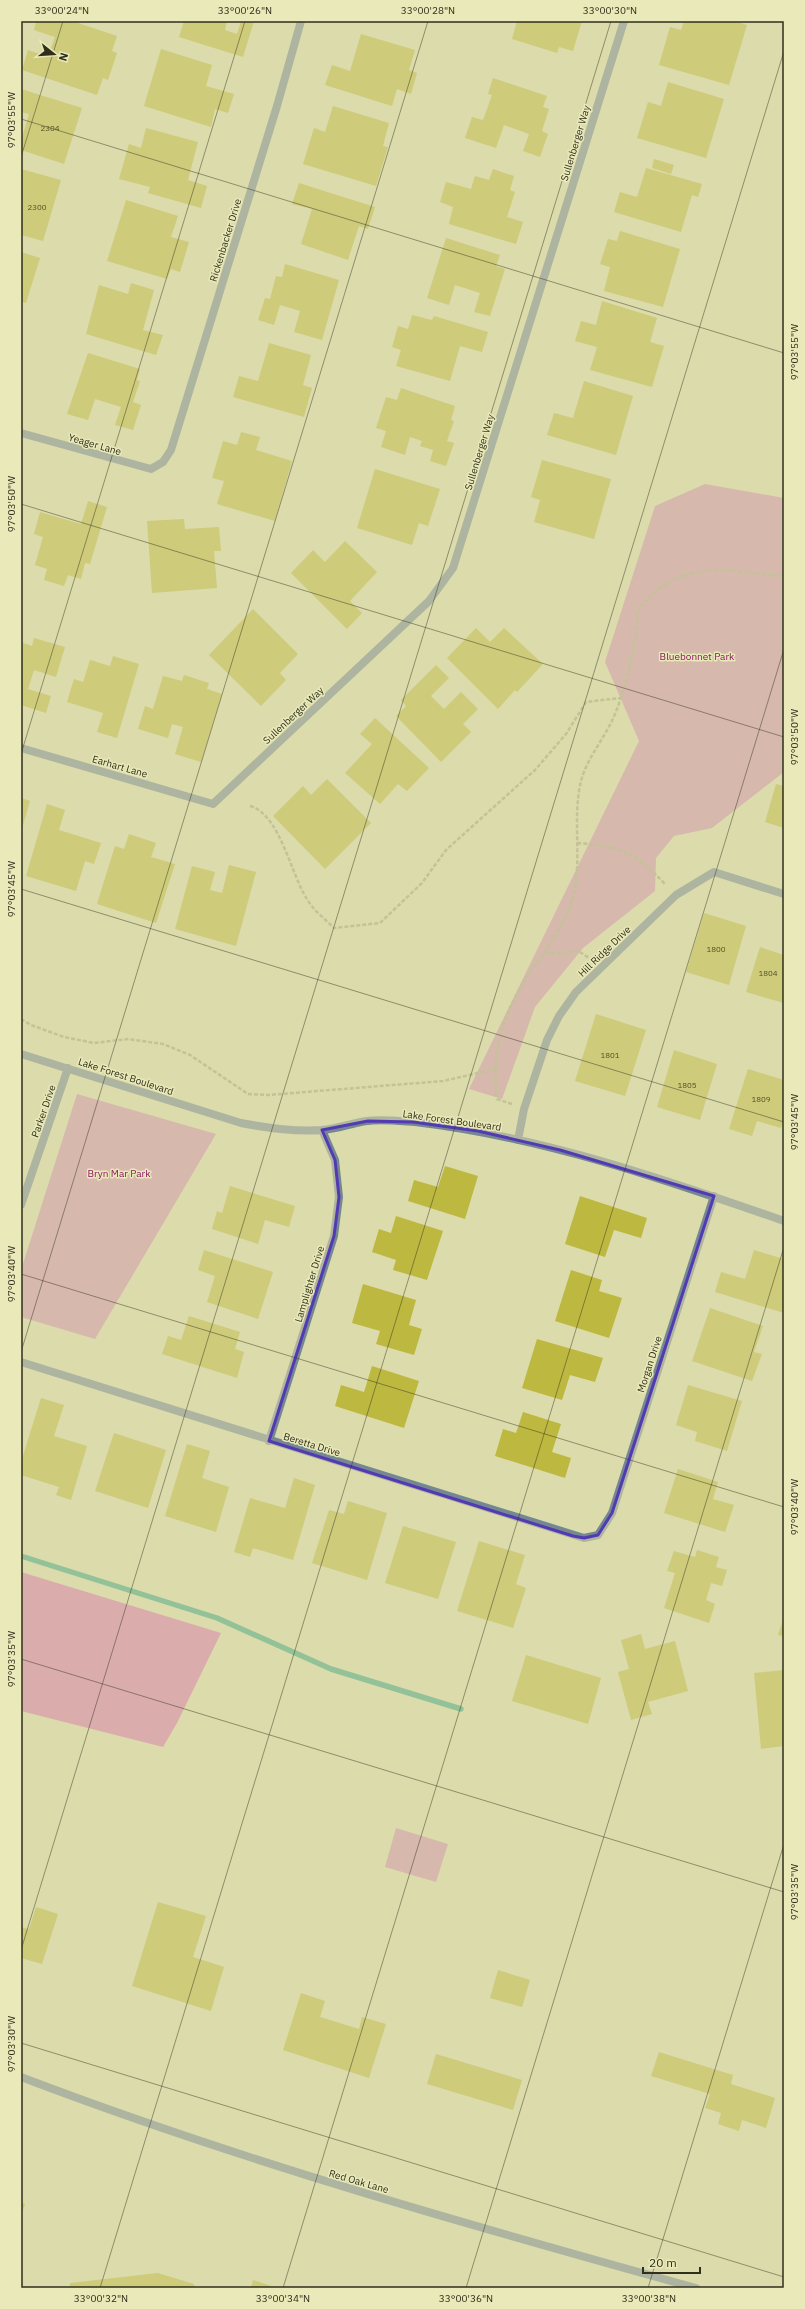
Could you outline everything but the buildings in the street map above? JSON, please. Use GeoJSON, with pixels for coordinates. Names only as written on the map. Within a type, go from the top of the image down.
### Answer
{"type":"FeatureCollection","features":[{"type":"Feature","properties":{"kind":"street","name":"Rickenbacker Drive"},"geometry":{"type":"LineString","coordinates":[[163,462],[173,442],[275,114],[300,21]]}},
{"type":"Feature","properties":{"kind":"street","name":"Sullenberger Way"},"geometry":{"type":"LineString","coordinates":[[213,804],[429,601],[453,568],[624,21]]}},
{"type":"Feature","properties":{"kind":"street","name":"Yeager Lane"},"geometry":{"type":"LineString","coordinates":[[21,433],[151,469],[163,462]]}},
{"type":"Feature","properties":{"kind":"street","name":"Earhart Lane"},"geometry":{"type":"LineString","coordinates":[[21,748],[213,804]]}},
{"type":"Feature","properties":{"kind":"street","name":"Hill Ridge Drive"},"geometry":{"type":"LineString","coordinates":[[518,1140],[524,1109],[546,1040],[559,1016],[576,992],[676,895],[714,872],[784,894]]}},
{"type":"Feature","properties":{"kind":"street","name":"Lake Forest Boulevard"},"geometry":{"type":"LineString","coordinates":[[21,1054],[241,1123],[272,1129],[322,1130],[368,1121],[413,1122],[478,1131],[560,1150],[714,1196],[784,1221]]}},
{"type":"Feature","properties":{"kind":"street","name":"Parker Drive"},"geometry":{"type":"LineString","coordinates":[[21,1205],[68,1068]]}},
{"type":"Feature","properties":{"kind":"street","name":"Lamplighter Drive"},"geometry":{"type":"LineString","coordinates":[[269,1441],[334,1236],[339,1197],[335,1160],[322,1130]]}},
{"type":"Feature","properties":{"kind":"street","name":"Morgan Drive"},"geometry":{"type":"LineString","coordinates":[[598,1535],[612,1513],[714,1196]]}},
{"type":"Feature","properties":{"kind":"street","name":"Beretta Drive"},"geometry":{"type":"LineString","coordinates":[[21,1362],[573,1536],[584,1538],[598,1535]]}},
{"type":"Feature","properties":{"kind":"street","name":"Red Oak Lane"},"geometry":{"type":"LineString","coordinates":[[21,2077],[98,2107],[284,2170],[696,2288]]}},
{"type":"Feature","properties":{"kind":"path"},"geometry":{"type":"LineString","coordinates":[[524,1109],[497,1099],[496,1069],[507,1015],[557,934],[571,902],[576,885],[577,813],[583,775],[587,761],[615,714],[630,664],[639,611],[652,594],[674,578],[699,570],[784,576]]}},
{"type":"Feature","properties":{"kind":"path"},"geometry":{"type":"LineString","coordinates":[[250,806],[258,808],[270,823],[295,871],[307,899],[334,928],[380,923],[422,883],[446,850],[535,770],[566,734],[586,702],[620,698]]}},
{"type":"Feature","properties":{"kind":"path"},"geometry":{"type":"LineString","coordinates":[[577,842],[608,846],[632,854],[652,870],[676,895]]}},
{"type":"Feature","properties":{"kind":"path"},"geometry":{"type":"LineString","coordinates":[[545,953],[565,954],[577,950],[602,967]]}},
{"type":"Feature","properties":{"kind":"path"},"geometry":{"type":"LineString","coordinates":[[21,1019],[31,1025],[64,1037],[94,1042],[128,1039],[163,1044],[190,1055],[248,1094],[268,1095],[300,1091],[368,1089],[435,1082],[496,1069]]}},
{"type":"Feature","properties":{"kind":"highlighted area"},"geometry":{"type":"Polygon","coordinates":[[[368,1121],[413,1122],[478,1131],[560,1150],[714,1196],[612,1513],[598,1535],[584,1538],[573,1536],[269,1441],[334,1236],[339,1197],[335,1160],[322,1130],[368,1121]]]}},
{"type":"Feature","properties":{"kind":"green space","name":"Bluebonnet Park"},"geometry":{"type":"Polygon","coordinates":[[[705,484],[784,498],[784,772],[712,828],[674,836],[656,858],[655,891],[583,948],[535,1007],[502,1099],[469,1089],[639,741],[605,662],[655,506],[705,484]]]}},
{"type":"Feature","properties":{"kind":"green space","name":"Bryn Mar Park"},"geometry":{"type":"Polygon","coordinates":[[[77,1094],[216,1134],[95,1339],[21,1317],[21,1270],[77,1094]]]}},
{"type":"Feature","properties":{"kind":"green space"},"geometry":{"type":"Polygon","coordinates":[[[396,1828],[448,1844],[436,1882],[385,1867],[396,1828]]]}},
{"type":"Feature","properties":{"kind":"shaded area"},"geometry":{"type":"Polygon","coordinates":[[[21,1572],[221,1633],[177,1723],[163,1747],[21,1711],[21,1572]]]}},
{"type":"Feature","properties":{"kind":"waterway"},"geometry":{"type":"LineString","coordinates":[[21,1556],[217,1618],[331,1669],[461,1709]]}}]}
